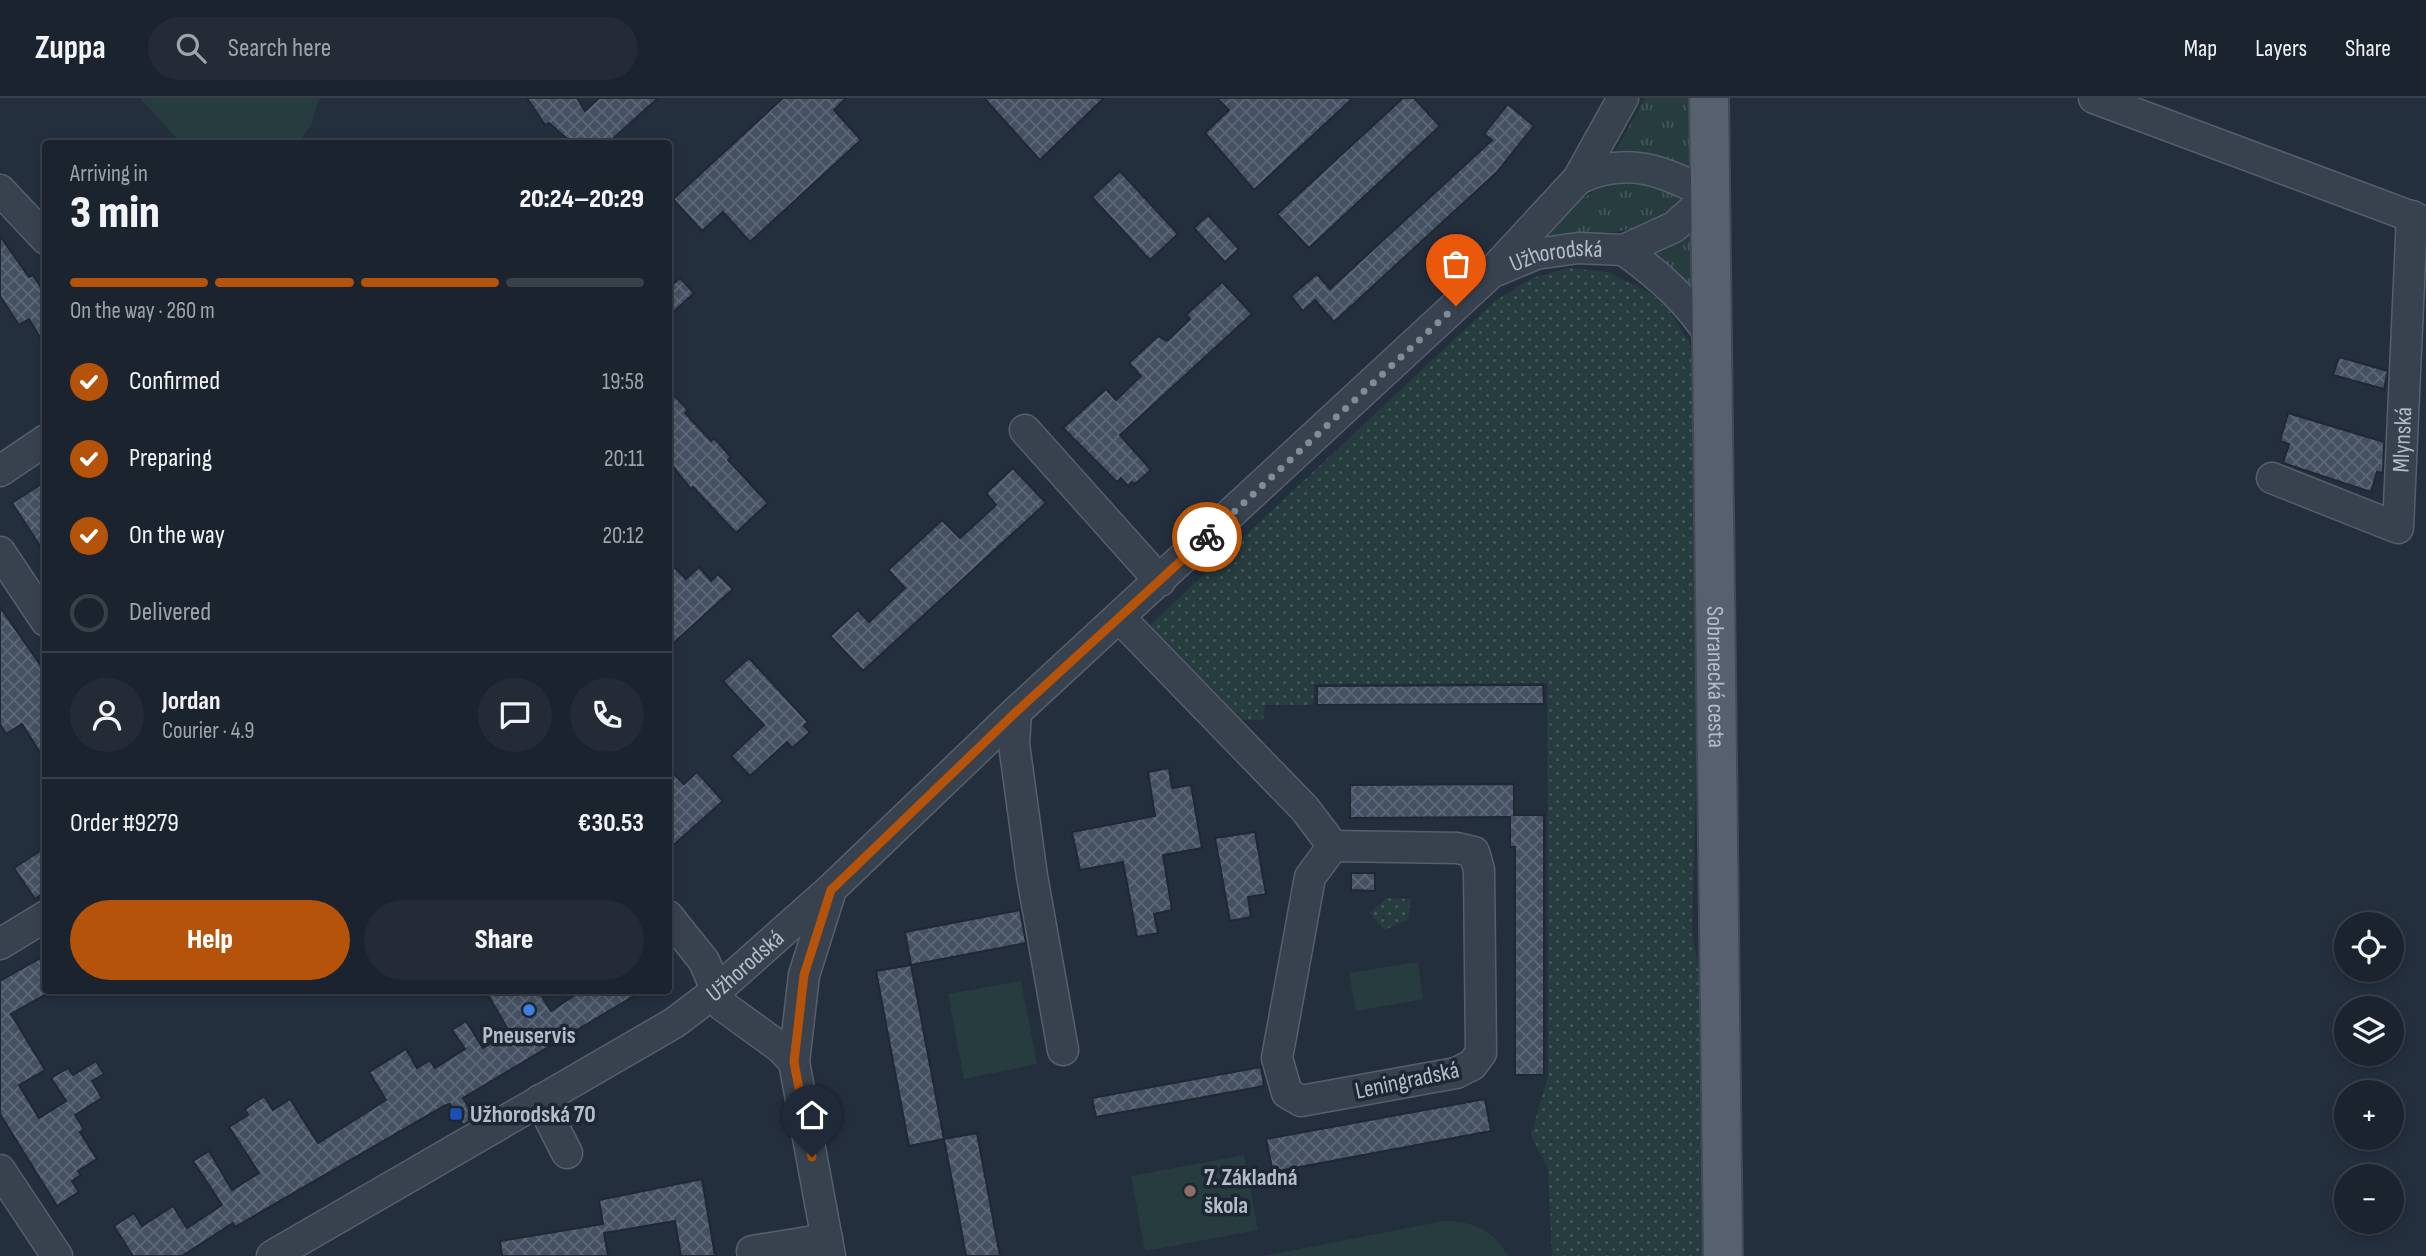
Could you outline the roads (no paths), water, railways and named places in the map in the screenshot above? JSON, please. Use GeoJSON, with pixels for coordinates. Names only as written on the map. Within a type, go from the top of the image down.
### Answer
{"type":"FeatureCollection","features":[{"type":"Feature","properties":{"kind":"main road","name":"Sobranecká cesta"},"geometry":{"type":"LineString","coordinates":[[1709,98],[1723,1256]]}},
{"type":"Feature","properties":{"kind":"street","name":"Užhorodská"},"geometry":{"type":"LineString","coordinates":[[272,1256],[674,1023],[715,992],[831,890],[1016,712],[1491,273],[1578,179],[1623,98]]}},
{"type":"Feature","properties":{"kind":"street","name":"Mlynská"},"geometry":{"type":"LineString","coordinates":[[2094,98],[2419,219],[2398,528],[2272,478]]}},
{"type":"Feature","properties":{"kind":"street","name":"Užhorodská"},"geometry":{"type":"LineString","coordinates":[[1491,273],[1536,254],[1578,248],[1624,250],[1674,227],[1710,195],[1674,176],[1629,165],[1600,168],[1578,179]]}},
{"type":"Feature","properties":{"kind":"street"},"geometry":{"type":"LineString","coordinates":[[0,190],[42,235]]}},
{"type":"Feature","properties":{"kind":"street","name":"Užhorodská"},"geometry":{"type":"LineString","coordinates":[[1624,250],[1658,274],[1686,300],[1712,338]]}},
{"type":"Feature","properties":{"kind":"street"},"geometry":{"type":"LineString","coordinates":[[1025,430],[1160,581]]}},
{"type":"Feature","properties":{"kind":"street"},"geometry":{"type":"LineString","coordinates":[[0,471],[42,443]]}},
{"type":"Feature","properties":{"kind":"street"},"geometry":{"type":"LineString","coordinates":[[0,552],[42,615]]}},
{"type":"Feature","properties":{"kind":"street"},"geometry":{"type":"LineString","coordinates":[[1120,618],[1305,809],[1333,846]]}},
{"type":"Feature","properties":{"kind":"street"},"geometry":{"type":"LineString","coordinates":[[1016,712],[1014,744],[1032,876],[1063,1050]]}},
{"type":"Feature","properties":{"kind":"street","name":"Leningradská"},"geometry":{"type":"LineString","coordinates":[[1333,846],[1457,848],[1475,852],[1479,870],[1480,1053],[1472,1065],[1456,1073],[1301,1101],[1287,1093],[1277,1058],[1310,877],[1333,846]]}},
{"type":"Feature","properties":{"kind":"street"},"geometry":{"type":"LineString","coordinates":[[752,1251],[829,1248],[794,1062],[804,975],[831,890]]}},
{"type":"Feature","properties":{"kind":"street"},"geometry":{"type":"LineString","coordinates":[[0,943],[42,918]]}},
{"type":"Feature","properties":{"kind":"street"},"geometry":{"type":"LineString","coordinates":[[672,921],[704,961],[723,1006],[781,1048],[794,1062]]}},
{"type":"Feature","properties":{"kind":"street"},"geometry":{"type":"LineString","coordinates":[[540,1100],[568,1153]]}},
{"type":"Feature","properties":{"kind":"street"},"geometry":{"type":"LineString","coordinates":[[0,1170],[57,1256]]}},
{"type":"Feature","properties":{"kind":"place","name":"Pneuservis"},"geometry":{"type":"Point","coordinates":[529,1010]}},
{"type":"Feature","properties":{"kind":"place","name":"Užhorodská 70"},"geometry":{"type":"Point","coordinates":[456,1114]}},
{"type":"Feature","properties":{"kind":"place","name":"7. Základná škola"},"geometry":{"type":"Point","coordinates":[1190,1191]}}]}
